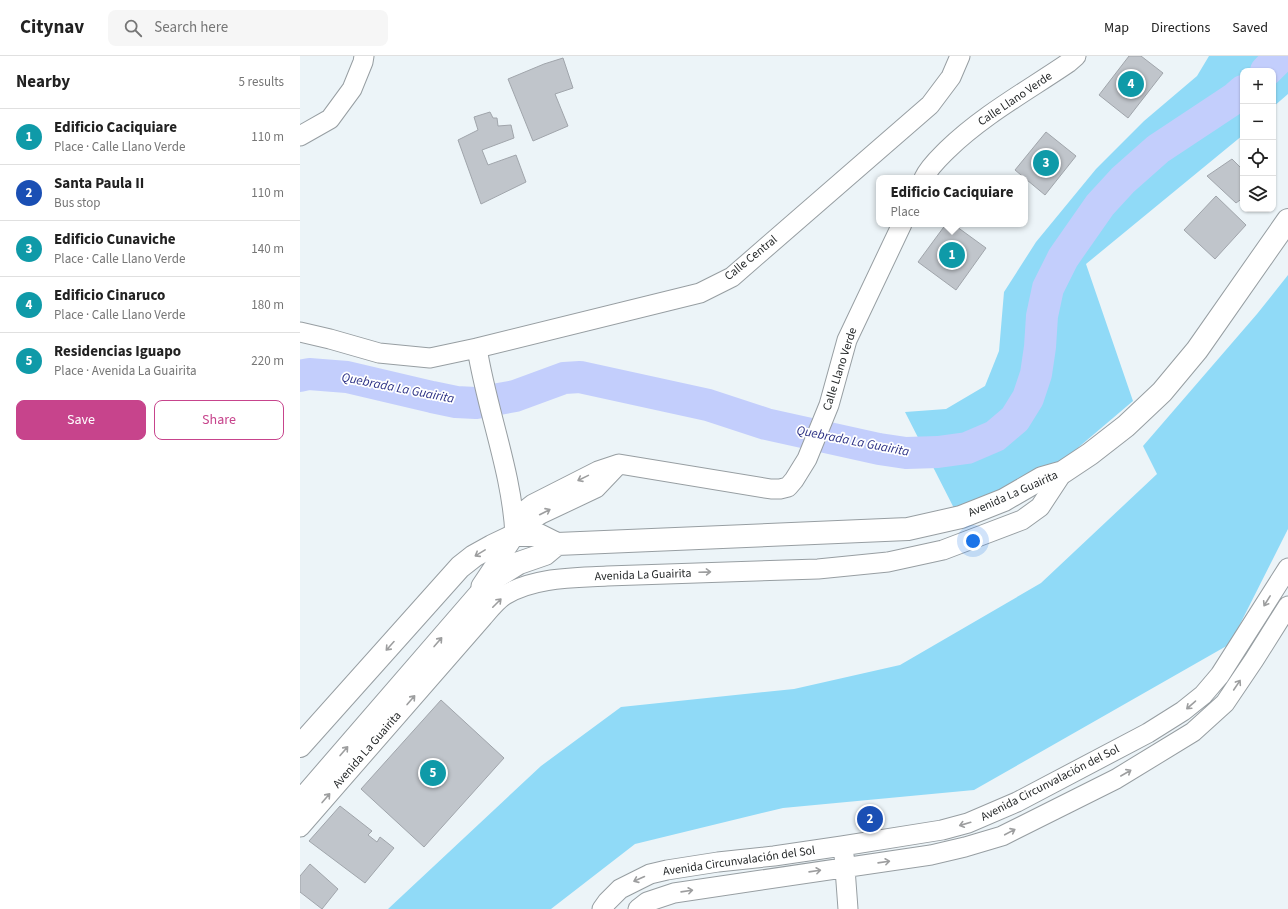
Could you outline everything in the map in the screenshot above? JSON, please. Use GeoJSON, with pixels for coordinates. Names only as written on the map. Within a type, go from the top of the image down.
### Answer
{"type":"FeatureCollection","features":[{"type":"Feature","properties":{"kind":"street"},"geometry":{"type":"LineString","coordinates":[[300,136],[330,119],[352,89],[364,56]]}},
{"type":"Feature","properties":{"kind":"street","name":"Calle Central"},"geometry":{"type":"LineString","coordinates":[[300,332],[379,353],[430,358],[477,348],[700,293],[732,277],[930,105],[951,77],[960,56]]}},
{"type":"Feature","properties":{"kind":"street","name":"Calle Llano Verde"},"geometry":{"type":"LineString","coordinates":[[926,175],[939,158],[954,143],[980,122],[1068,64],[1076,56]]}},
{"type":"Feature","properties":{"kind":"street","name":"Avenida La Guairita"},"geometry":{"type":"LineString","coordinates":[[300,746],[460,567],[474,556],[492,546],[514,527],[539,535],[557,544],[908,529],[961,517],[983,510],[1004,500],[1042,478],[1063,472],[1090,454],[1126,426],[1162,392],[1197,350],[1288,220]]}},
{"type":"Feature","properties":{"kind":"street","name":"Calle Llano Verde"},"geometry":{"type":"LineString","coordinates":[[462,614],[514,527],[528,522],[541,514],[596,488],[619,464],[780,489],[788,487],[807,459],[829,406],[847,340],[901,227]]}},
{"type":"Feature","properties":{"kind":"street"},"geometry":{"type":"LineString","coordinates":[[477,348],[488,403],[507,474],[514,527]]}},
{"type":"Feature","properties":{"kind":"street","name":"Avenida La Guairita"},"geometry":{"type":"LineString","coordinates":[[300,827],[483,617],[504,596],[523,587],[544,581],[575,578],[818,569],[888,562],[944,550],[1022,520],[1040,506],[1063,472]]}},
{"type":"Feature","properties":{"kind":"street","name":"Avenida La Guairita"},"geometry":{"type":"LineString","coordinates":[[300,802],[462,614],[498,576],[519,563],[545,554],[557,544]]}},
{"type":"Feature","properties":{"kind":"street","name":"Avenida Circunvalación del Sol"},"geometry":{"type":"LineString","coordinates":[[602,909],[620,889],[650,874],[718,862],[774,856],[942,830],[968,823],[1017,802],[1148,733],[1183,712],[1203,695],[1220,675],[1288,568]]}},
{"type":"Feature","properties":{"kind":"street","name":"Avenida Circunvalación del Sol"},"geometry":{"type":"LineString","coordinates":[[638,909],[647,902],[674,893],[931,855],[1002,836],[1116,779],[1193,732],[1225,703],[1288,606]]}},
{"type":"Feature","properties":{"kind":"street"},"geometry":{"type":"LineString","coordinates":[[842,846],[848,909]]}},
{"type":"Feature","properties":{"kind":"shaded area"},"geometry":{"type":"Polygon","coordinates":[[[1209,56],[1288,56],[1288,94],[1276,104],[1276,68],[1240,68],[1240,137],[1086,264],[1133,401],[1047,474],[960,520],[905,412],[946,409],[985,386],[999,351],[1004,292],[1036,242],[1096,169],[1144,121],[1197,76],[1209,56]]]}},
{"type":"Feature","properties":{"kind":"shaded area"},"geometry":{"type":"Polygon","coordinates":[[[1288,275],[1288,529],[1230,644],[974,790],[783,808],[635,844],[551,909],[388,909],[541,766],[621,707],[794,689],[900,665],[1041,583],[1157,474],[1143,446],[1257,314],[1288,275]]]}},
{"type":"Feature","properties":{"kind":"building"},"geometry":{"type":"Polygon","coordinates":[[[1129,56],[1141,56],[1163,73],[1128,118],[1099,95],[1129,56]]]}},
{"type":"Feature","properties":{"kind":"building"},"geometry":{"type":"Polygon","coordinates":[[[563,58],[573,88],[555,94],[568,126],[533,141],[508,79],[563,58]]]}},
{"type":"Feature","properties":{"kind":"building"},"geometry":{"type":"Polygon","coordinates":[[[490,112],[493,118],[497,118],[498,126],[511,125],[514,138],[482,150],[488,165],[516,155],[526,182],[481,204],[458,140],[478,130],[474,117],[490,112]]]}},
{"type":"Feature","properties":{"kind":"building"},"geometry":{"type":"Polygon","coordinates":[[[1046,132],[1076,156],[1045,195],[1028,181],[1028,175],[1021,175],[1015,170],[1046,132]]]}},
{"type":"Feature","properties":{"kind":"building"},"geometry":{"type":"Polygon","coordinates":[[[1232,159],[1240,167],[1240,200],[1236,203],[1207,176],[1232,159]]]}},
{"type":"Feature","properties":{"kind":"building"},"geometry":{"type":"Polygon","coordinates":[[[1216,196],[1246,225],[1215,259],[1184,230],[1216,196]]]}},
{"type":"Feature","properties":{"kind":"building"},"geometry":{"type":"Polygon","coordinates":[[[944,227],[957,227],[986,248],[956,290],[918,262],[944,227]]]}},
{"type":"Feature","properties":{"kind":"building"},"geometry":{"type":"Polygon","coordinates":[[[441,700],[504,758],[424,847],[361,789],[441,700]]]}},
{"type":"Feature","properties":{"kind":"building"},"geometry":{"type":"Polygon","coordinates":[[[340,806],[372,831],[368,835],[377,842],[380,837],[394,848],[365,883],[309,841],[340,806]]]}},
{"type":"Feature","properties":{"kind":"building"},"geometry":{"type":"Polygon","coordinates":[[[310,864],[338,889],[322,909],[300,892],[300,876],[310,864]]]}},
{"type":"Feature","properties":{"kind":"waterway","name":"Quebrada La Guairita"},"geometry":{"type":"LineString","coordinates":[[1269,68],[1281,56]]}},
{"type":"Feature","properties":{"kind":"waterway","name":"Quebrada La Guairita"},"geometry":{"type":"LineString","coordinates":[[300,376],[309,374],[347,377],[456,402],[476,403],[515,396],[564,378],[580,377],[708,405],[766,424],[879,449],[906,453],[938,452],[967,448],[995,436],[1015,419],[1028,398],[1036,374],[1040,347],[1042,316],[1048,288],[1063,258],[1100,205],[1123,180],[1158,149],[1240,94]]}},
{"type":"Feature","properties":{"kind":"place","name":"Edificio Cinaruco"},"geometry":{"type":"Point","coordinates":[1131,84]}},
{"type":"Feature","properties":{"kind":"place","name":"Edificio Cunaviche"},"geometry":{"type":"Point","coordinates":[1046,163]}},
{"type":"Feature","properties":{"kind":"place","name":"Edificio Caciquiare"},"geometry":{"type":"Point","coordinates":[952,255]}},
{"type":"Feature","properties":{"kind":"place","name":"Residencias Iguapo"},"geometry":{"type":"Point","coordinates":[433,773]}},
{"type":"Feature","properties":{"kind":"place","name":"Santa Paula II"},"geometry":{"type":"Point","coordinates":[870,819]}}]}
